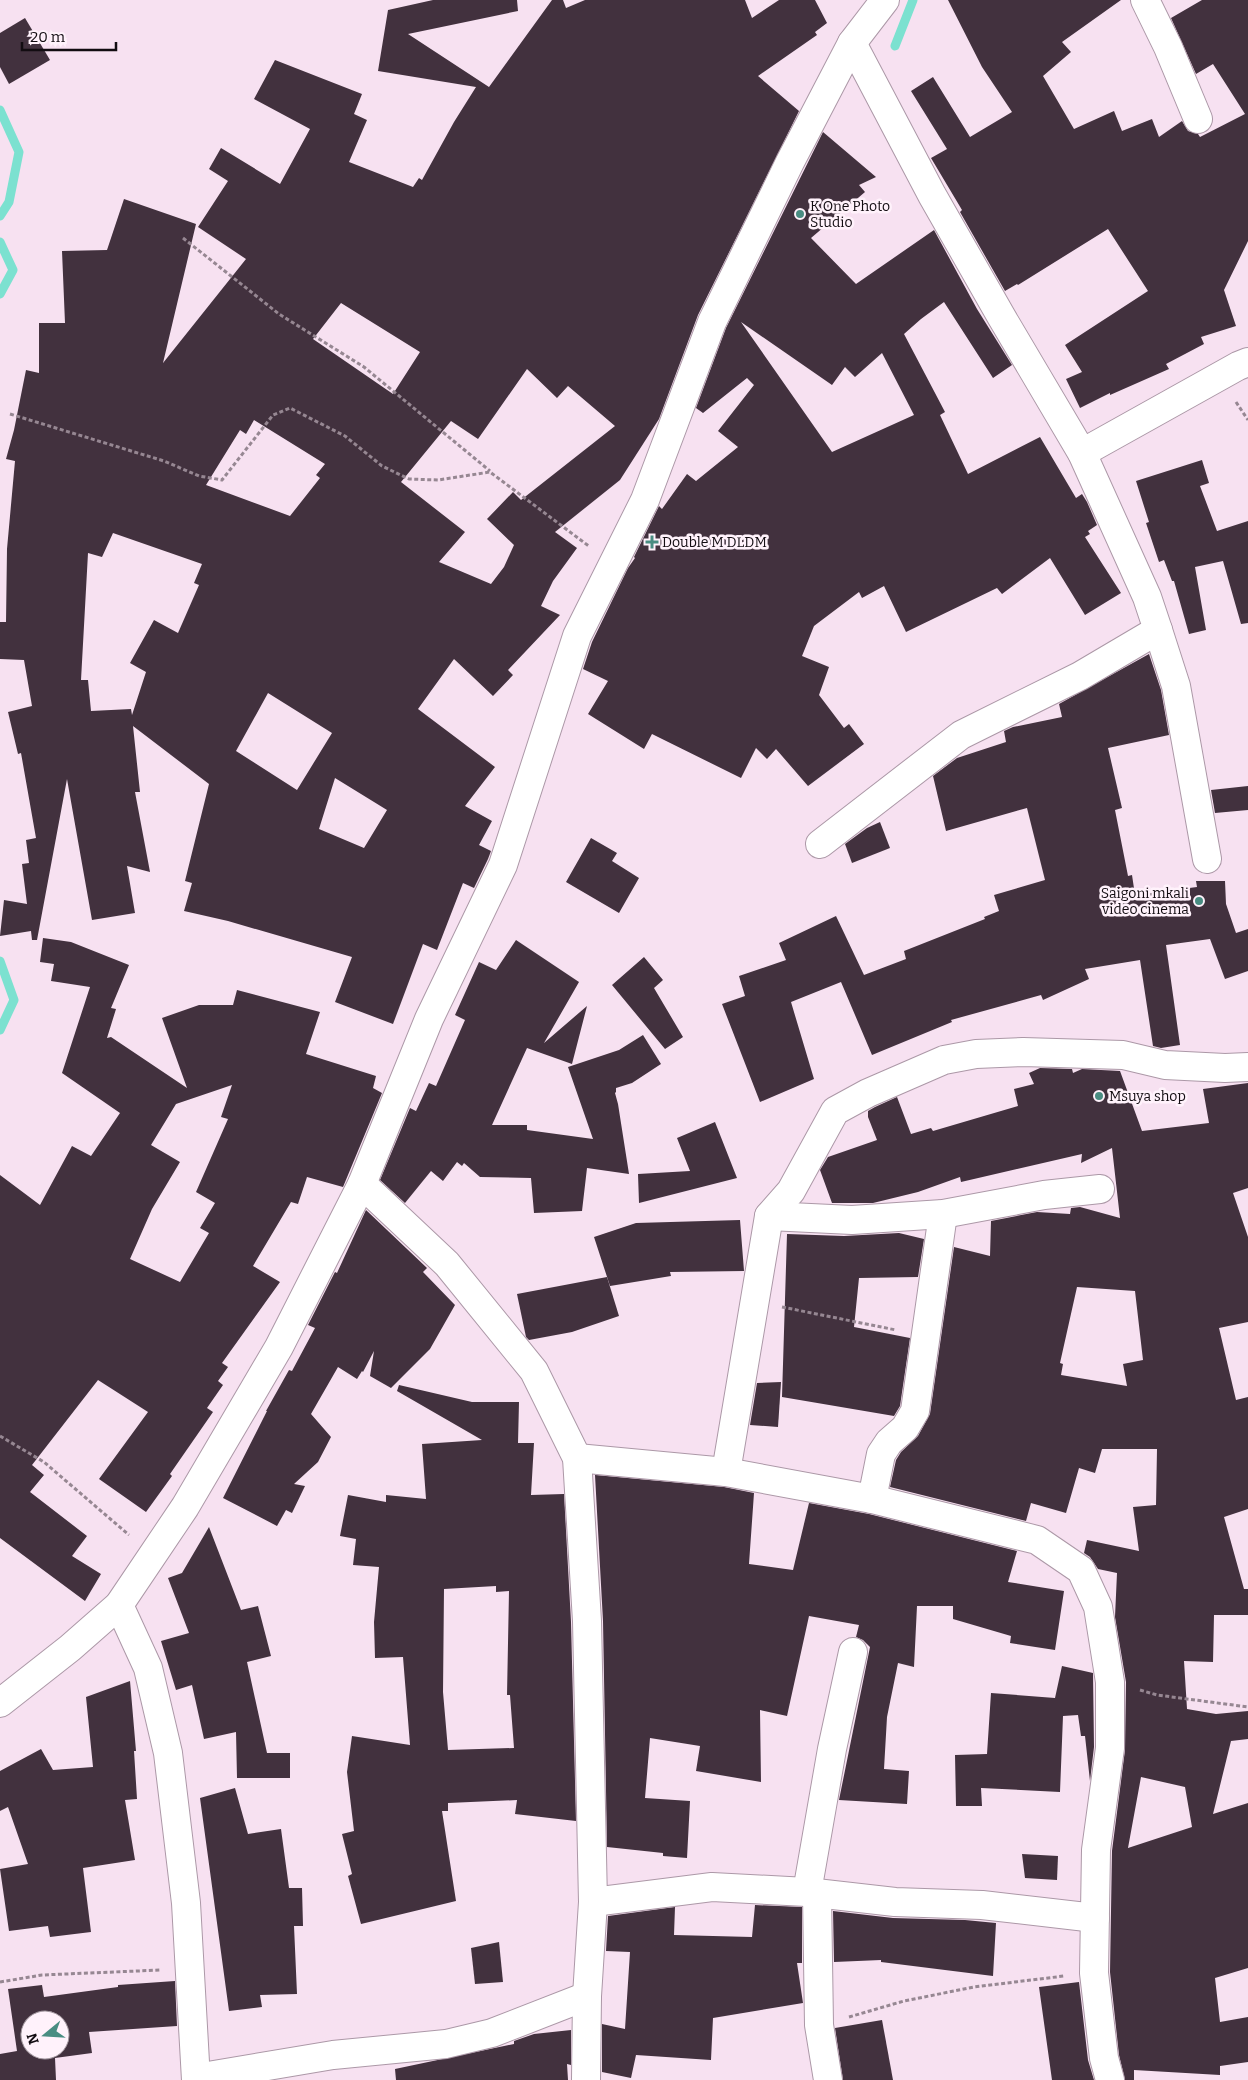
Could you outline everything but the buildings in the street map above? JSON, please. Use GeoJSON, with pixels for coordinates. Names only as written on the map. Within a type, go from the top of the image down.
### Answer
{"type":"FeatureCollection","features":[{"type":"Feature","properties":{"kind":"street"},"geometry":{"type":"LineString","coordinates":[[0,1703],[70,1648],[119,1606],[185,1507],[279,1347],[362,1184],[429,1019],[503,865],[577,636],[645,500],[712,322],[790,162],[852,43],[885,0]]}},
{"type":"Feature","properties":{"kind":"street"},"geometry":{"type":"LineString","coordinates":[[1145,0],[1168,47],[1198,119]]}},
{"type":"Feature","properties":{"kind":"street"},"geometry":{"type":"LineString","coordinates":[[852,43],[932,195],[1000,316],[1082,453],[1147,596],[1176,686],[1207,859]]}},
{"type":"Feature","properties":{"kind":"street"},"geometry":{"type":"LineString","coordinates":[[1082,453],[1218,376],[1248,362]]}},
{"type":"Feature","properties":{"kind":"street"},"geometry":{"type":"LineString","coordinates":[[820,844],[961,735],[1080,676],[1158,630]]}},
{"type":"Feature","properties":{"kind":"street"},"geometry":{"type":"LineString","coordinates":[[726,1472],[769,1216],[791,1191],[835,1111],[868,1093],[944,1060],[976,1054],[1023,1052],[1123,1056],[1165,1065],[1224,1068],[1248,1067]]}},
{"type":"Feature","properties":{"kind":"street"},"geometry":{"type":"LineString","coordinates":[[362,1184],[447,1264],[534,1371],[577,1458],[587,1620],[592,1902],[587,1996],[586,2080]]}},
{"type":"Feature","properties":{"kind":"street"},"geometry":{"type":"LineString","coordinates":[[769,1216],[852,1220],[943,1214],[1044,1195],[1100,1189]]}},
{"type":"Feature","properties":{"kind":"street"},"geometry":{"type":"LineString","coordinates":[[872,1498],[881,1454],[888,1442],[905,1428],[915,1411],[943,1214]]}},
{"type":"Feature","properties":{"kind":"street"},"geometry":{"type":"LineString","coordinates":[[577,1458],[726,1472],[872,1498],[1037,1540],[1080,1570],[1098,1608],[1110,1682],[1110,1748],[1096,1850],[1094,1973],[1104,2058],[1110,2080]]}},
{"type":"Feature","properties":{"kind":"street"},"geometry":{"type":"LineString","coordinates":[[119,1606],[148,1668],[168,1753],[186,1903],[196,2079],[333,2055],[446,2044],[492,2034],[587,1996]]}},
{"type":"Feature","properties":{"kind":"street"},"geometry":{"type":"LineString","coordinates":[[828,2080],[819,2025],[812,1893],[832,1749],[853,1652]]}},
{"type":"Feature","properties":{"kind":"street"},"geometry":{"type":"LineString","coordinates":[[592,1902],[712,1886],[812,1893],[896,1902],[982,1905],[1095,1918]]}},
{"type":"Feature","properties":{"kind":"path"},"geometry":{"type":"LineString","coordinates":[[184,238],[279,314],[364,367],[490,472],[612,564]]}},
{"type":"Feature","properties":{"kind":"path"},"geometry":{"type":"LineString","coordinates":[[10,414],[164,461],[200,476],[222,480],[273,415],[290,408],[345,436],[382,466],[409,479],[438,480],[490,472]]}},
{"type":"Feature","properties":{"kind":"path"},"geometry":{"type":"LineString","coordinates":[[755,1302],[927,1336]]}},
{"type":"Feature","properties":{"kind":"path"},"geometry":{"type":"LineString","coordinates":[[0,1436],[44,1462],[153,1555]]}},
{"type":"Feature","properties":{"kind":"path"},"geometry":{"type":"LineString","coordinates":[[1110,1682],[1157,1695],[1248,1707]]}},
{"type":"Feature","properties":{"kind":"path"},"geometry":{"type":"LineString","coordinates":[[0,1982],[42,1975],[190,1968]]}},
{"type":"Feature","properties":{"kind":"path"},"geometry":{"type":"LineString","coordinates":[[819,2025],[904,2002],[974,1987],[1094,1973]]}},
{"type":"Feature","properties":{"kind":"waterway"},"geometry":{"type":"LineString","coordinates":[[895,46],[913,0]]}},
{"type":"Feature","properties":{"kind":"waterway"},"geometry":{"type":"LineString","coordinates":[[0,110],[19,152],[9,202],[0,216]]}},
{"type":"Feature","properties":{"kind":"waterway"},"geometry":{"type":"LineString","coordinates":[[0,242],[13,270],[0,294]]}},
{"type":"Feature","properties":{"kind":"waterway"},"geometry":{"type":"LineString","coordinates":[[0,961],[14,1000],[0,1030]]}},
{"type":"Feature","properties":{"kind":"place","name":"K One Photo Studio"},"geometry":{"type":"Point","coordinates":[800,214]}},
{"type":"Feature","properties":{"kind":"place","name":"Double M DLDM"},"geometry":{"type":"Point","coordinates":[652,542]}},
{"type":"Feature","properties":{"kind":"place","name":"Saigoni mkali video cinema"},"geometry":{"type":"Point","coordinates":[1199,901]}},
{"type":"Feature","properties":{"kind":"place","name":"Msuya shop"},"geometry":{"type":"Point","coordinates":[1099,1096]}}]}
